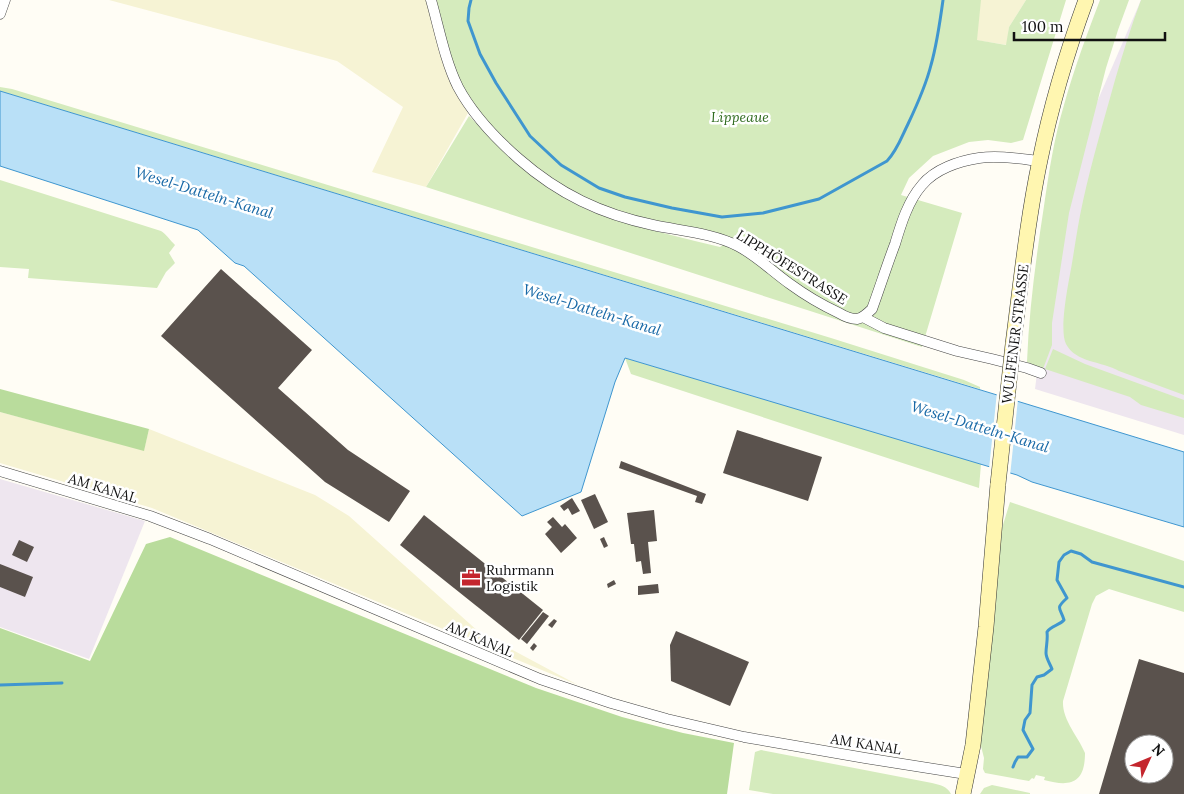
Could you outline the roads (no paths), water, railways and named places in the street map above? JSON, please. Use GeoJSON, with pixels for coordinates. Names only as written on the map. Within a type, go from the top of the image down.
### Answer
{"type":"FeatureCollection","features":[{"type":"Feature","properties":{"kind":"main road","name":"WULFENER STRASSE"},"geometry":{"type":"LineString","coordinates":[[963,794],[972,745],[998,484],[1024,254],[1040,161],[1063,70],[1086,0]]}},
{"type":"Feature","properties":{"kind":"street"},"geometry":{"type":"LineString","coordinates":[[0,14],[4,0]]}},
{"type":"Feature","properties":{"kind":"street","name":"LIPPHÖFESTRASSE"},"geometry":{"type":"LineString","coordinates":[[431,0],[450,66],[466,100],[489,130],[520,160],[548,182],[578,200],[624,218],[727,241],[748,252],[791,285],[831,310],[851,318],[863,317],[884,328],[958,351],[1041,373]]}},
{"type":"Feature","properties":{"kind":"street"},"geometry":{"type":"LineString","coordinates":[[863,317],[872,309],[902,221],[922,184],[937,173],[957,163],[980,158],[1040,161]]}},
{"type":"Feature","properties":{"kind":"street","name":"AM KANAL"},"geometry":{"type":"LineString","coordinates":[[0,470],[150,516],[210,539],[540,679],[611,703],[667,719],[751,738],[966,774]]}},
{"type":"Feature","properties":{"kind":"water","name":"Wesel-Datteln-Kanal"},"geometry":{"type":"Polygon","coordinates":[[[0,91],[1184,452],[1184,527],[625,358],[615,382],[581,492],[522,516],[244,266],[235,263],[198,230],[0,166],[0,91]]]}},
{"type":"Feature","properties":{"kind":"waterway"},"geometry":{"type":"LineString","coordinates":[[471,0],[468,21],[480,54],[530,136],[561,165],[599,188],[625,197],[722,217],[763,213],[819,199],[887,161],[899,143],[927,80],[935,49],[943,0]]}},
{"type":"Feature","properties":{"kind":"waterway"},"geometry":{"type":"LineString","coordinates":[[1013,767],[1018,757],[1027,757],[1033,749],[1023,730],[1025,720],[1030,713],[1032,685],[1037,677],[1044,675],[1052,669],[1046,655],[1047,632],[1064,620],[1060,606],[1067,598],[1057,580],[1059,562],[1064,555],[1071,551],[1081,554],[1092,562],[1184,587]]}},
{"type":"Feature","properties":{"kind":"waterway"},"geometry":{"type":"LineString","coordinates":[[0,685],[62,683]]}},
{"type":"Feature","properties":{"kind":"place","name":"Ruhrmann Logistik"},"geometry":{"type":"Point","coordinates":[471,578]}},
{"type":"Feature","properties":{"kind":"park label","name":"Lippeaue"},"geometry":{"type":"Point","coordinates":[740,117]}}]}
